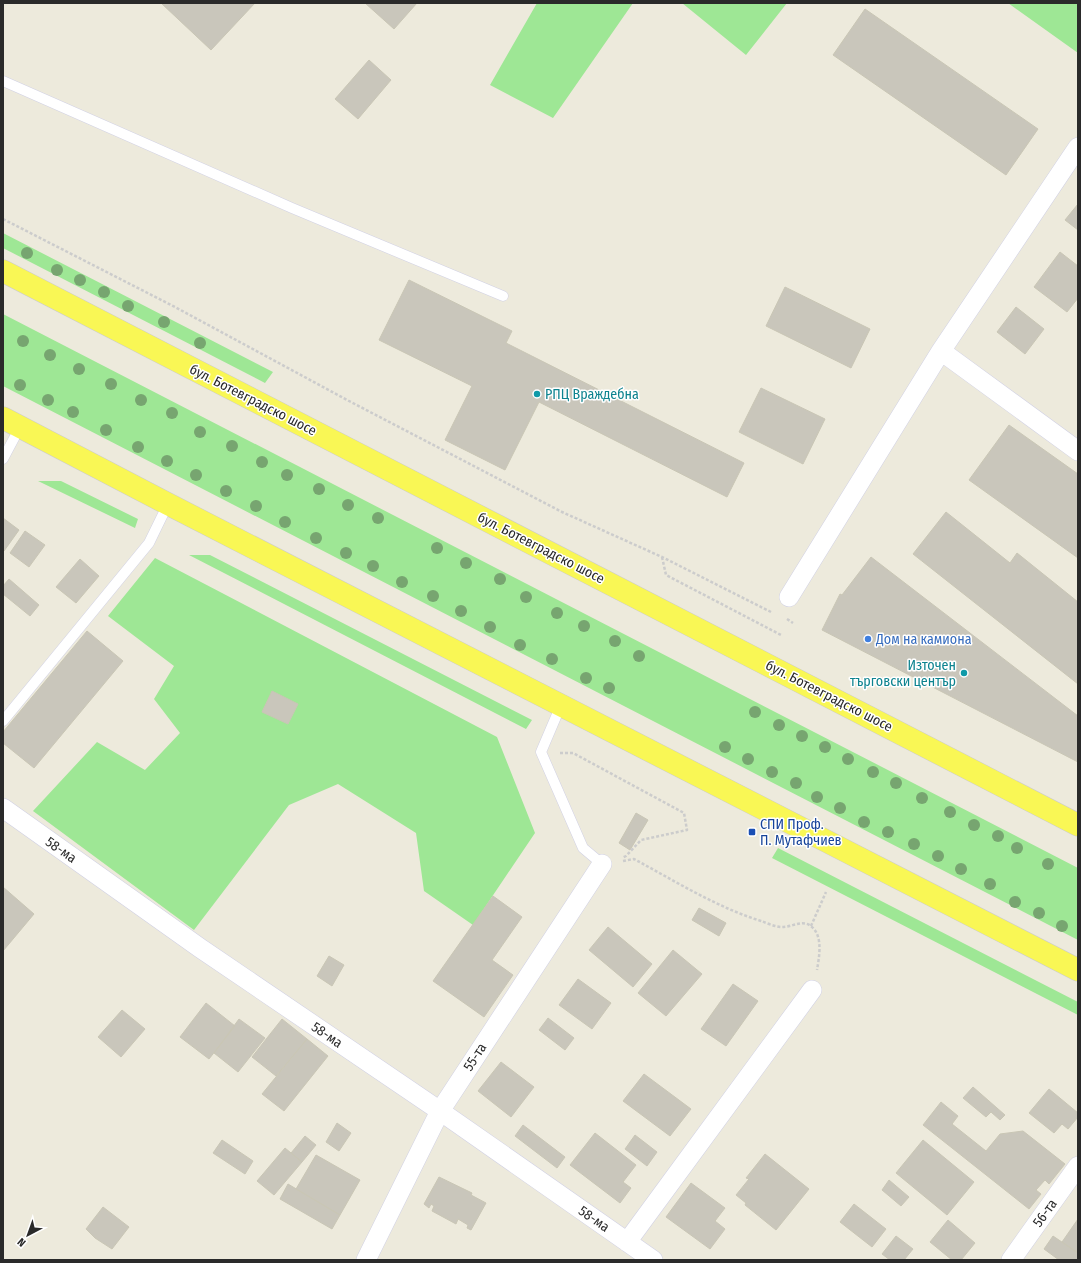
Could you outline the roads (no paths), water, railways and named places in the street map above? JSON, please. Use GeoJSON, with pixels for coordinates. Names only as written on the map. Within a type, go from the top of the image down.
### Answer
{"type":"FeatureCollection","features":[{"type":"Feature","properties":{"kind":"main road","name":"бул. Ботевградско шосе"},"geometry":{"type":"LineString","coordinates":[[3,271],[1078,825]]}},
{"type":"Feature","properties":{"kind":"main road"},"geometry":{"type":"LineString","coordinates":[[11,423],[1078,970]]}},
{"type":"Feature","properties":{"kind":"street"},"geometry":{"type":"LineString","coordinates":[[789,597],[941,351],[1078,147]]}},
{"type":"Feature","properties":{"kind":"street"},"geometry":{"type":"LineString","coordinates":[[941,351],[1078,451]]}},
{"type":"Feature","properties":{"kind":"street","name":"58-ма"},"geometry":{"type":"LineString","coordinates":[[3,808],[200,948],[653,1260]]}},
{"type":"Feature","properties":{"kind":"street","name":"55-та"},"geometry":{"type":"LineString","coordinates":[[366,1260],[440,1112],[602,864]]}},
{"type":"Feature","properties":{"kind":"street"},"geometry":{"type":"LineString","coordinates":[[627,1242],[812,990]]}},
{"type":"Feature","properties":{"kind":"street","name":"56-та"},"geometry":{"type":"LineString","coordinates":[[1011,1260],[1078,1166]]}},
{"type":"Feature","properties":{"kind":"lane"},"geometry":{"type":"LineString","coordinates":[[3,81],[299,211],[503,296]]}},
{"type":"Feature","properties":{"kind":"lane"},"geometry":{"type":"LineString","coordinates":[[3,459],[11,423]]}},
{"type":"Feature","properties":{"kind":"lane"},"geometry":{"type":"LineString","coordinates":[[3,721],[148,543],[168,504]]}},
{"type":"Feature","properties":{"kind":"lane"},"geometry":{"type":"LineString","coordinates":[[561,705],[541,752],[583,848],[602,864]]}},
{"type":"Feature","properties":{"kind":"place","name":"РПЦ Враждебна"},"geometry":{"type":"Point","coordinates":[537,394]}},
{"type":"Feature","properties":{"kind":"place","name":"Дом на камиона"},"geometry":{"type":"Point","coordinates":[868,639]}},
{"type":"Feature","properties":{"kind":"place","name":"Източен търговски център"},"geometry":{"type":"Point","coordinates":[964,673]}},
{"type":"Feature","properties":{"kind":"place","name":"СПИ Проф. П. Мутафчиев"},"geometry":{"type":"Point","coordinates":[752,832]}}]}
